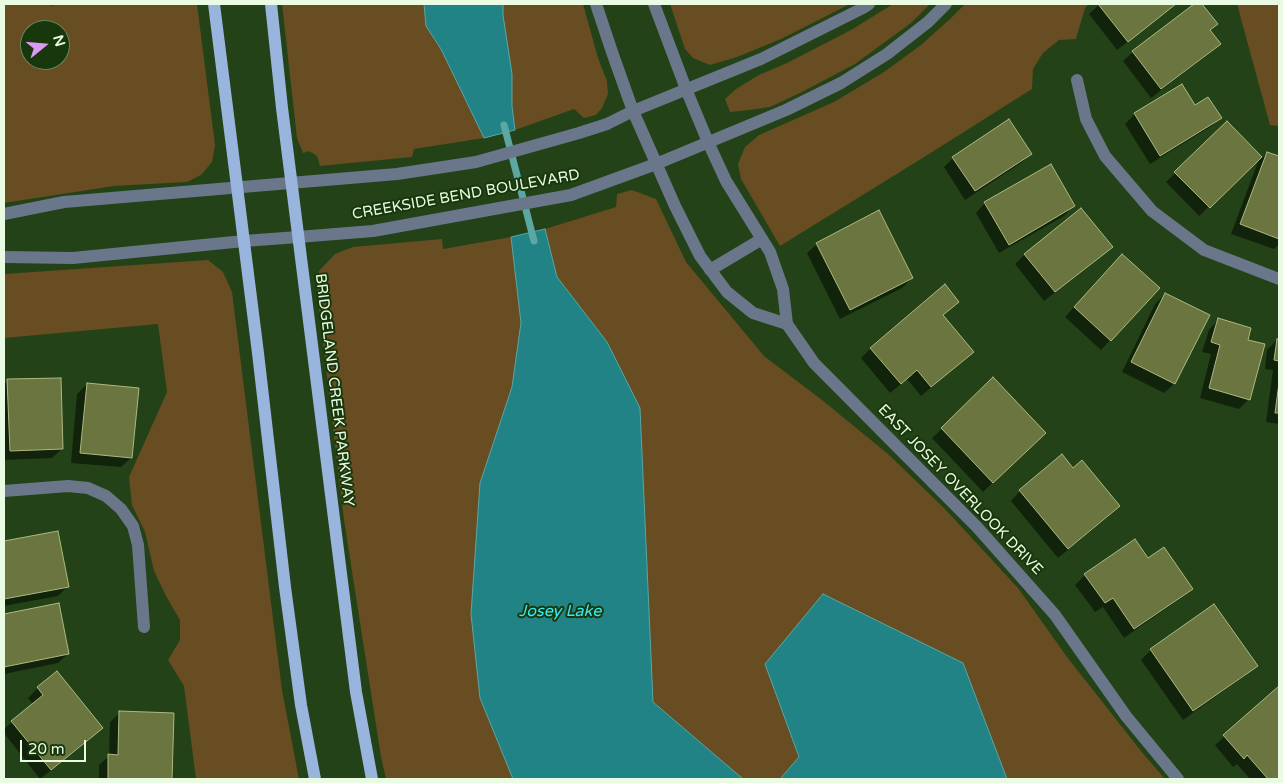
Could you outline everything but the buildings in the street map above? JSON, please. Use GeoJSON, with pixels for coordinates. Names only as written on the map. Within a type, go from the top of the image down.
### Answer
{"type":"FeatureCollection","features":[{"type":"Feature","properties":{"kind":"main road"},"geometry":{"type":"LineString","coordinates":[[214,4],[285,587],[301,705],[315,779]]}},
{"type":"Feature","properties":{"kind":"main road","name":"BRIDGELAND CREEK PARKWAY"},"geometry":{"type":"LineString","coordinates":[[270,4],[356,692],[372,779]]}},
{"type":"Feature","properties":{"kind":"street"},"geometry":{"type":"LineString","coordinates":[[596,4],[633,111],[700,256],[727,292],[753,313],[787,324]]}},
{"type":"Feature","properties":{"kind":"street","name":"EAST JOSEY OVERLOOK DRIVE"},"geometry":{"type":"LineString","coordinates":[[654,4],[686,89],[726,181],[770,252],[782,289],[787,324],[814,363],[978,526],[1043,600],[1126,716],[1178,779]]}},
{"type":"Feature","properties":{"kind":"street","name":"CREEKSIDE BEND BOULEVARD"},"geometry":{"type":"LineString","coordinates":[[4,214],[64,202],[397,174],[476,162],[606,124],[633,111],[761,59],[869,4]]}},
{"type":"Feature","properties":{"kind":"street","name":"CREEKSIDE BEND BOULEVARD"},"geometry":{"type":"LineString","coordinates":[[4,257],[73,258],[373,230],[571,195],[656,164],[786,110],[841,83],[887,54],[928,22],[946,4]]}},
{"type":"Feature","properties":{"kind":"street"},"geometry":{"type":"LineString","coordinates":[[1076,80],[1086,120],[1105,156],[1152,211],[1204,250],[1279,279]]}},
{"type":"Feature","properties":{"kind":"street"},"geometry":{"type":"LineString","coordinates":[[710,270],[762,239]]}},
{"type":"Feature","properties":{"kind":"street"},"geometry":{"type":"LineString","coordinates":[[4,491],[68,486],[88,488],[106,496],[121,509],[133,526],[138,545],[144,627]]}},
{"type":"Feature","properties":{"kind":"shaded area"},"geometry":{"type":"Polygon","coordinates":[[[4,4],[50,4],[51,6],[59,4],[197,4],[215,145],[212,162],[201,175],[187,182],[114,186],[4,203],[4,4]]]}},
{"type":"Feature","properties":{"kind":"shaded area"},"geometry":{"type":"Polygon","coordinates":[[[282,4],[424,4],[426,26],[441,49],[484,138],[414,149],[412,157],[320,166],[317,156],[309,151],[303,153],[297,138],[282,4]]]}},
{"type":"Feature","properties":{"kind":"shaded area"},"geometry":{"type":"Polygon","coordinates":[[[503,4],[583,4],[598,58],[607,81],[608,94],[602,108],[596,115],[584,118],[574,109],[515,130],[503,4]]]}},
{"type":"Feature","properties":{"kind":"shaded area"},"geometry":{"type":"Polygon","coordinates":[[[670,4],[850,4],[781,39],[737,57],[710,65],[693,58],[685,49],[670,4]]]}},
{"type":"Feature","properties":{"kind":"shaded area"},"geometry":{"type":"Polygon","coordinates":[[[893,4],[930,4],[911,23],[855,64],[770,107],[730,112],[725,99],[736,89],[759,75],[787,63],[851,30],[893,4]]]}},
{"type":"Feature","properties":{"kind":"shaded area"},"geometry":{"type":"Polygon","coordinates":[[[965,4],[1089,4],[1085,8],[1076,39],[1059,40],[1043,53],[1033,69],[1032,89],[780,246],[741,179],[738,164],[745,147],[759,135],[834,102],[884,72],[921,45],[965,4]]]}},
{"type":"Feature","properties":{"kind":"shaded area"},"geometry":{"type":"Polygon","coordinates":[[[1237,4],[1279,4],[1279,126],[1270,125],[1237,4]]]}},
{"type":"Feature","properties":{"kind":"shaded area"},"geometry":{"type":"Polygon","coordinates":[[[632,190],[656,199],[686,262],[764,356],[888,454],[945,509],[1018,588],[1067,657],[1165,779],[1007,779],[963,663],[765,664],[799,758],[780,779],[743,779],[653,702],[640,408],[607,342],[557,277],[545,229],[616,207],[617,194],[632,190]]]}},
{"type":"Feature","properties":{"kind":"shaded area"},"geometry":{"type":"Polygon","coordinates":[[[511,237],[521,323],[512,387],[480,483],[480,698],[513,779],[386,779],[344,520],[317,292],[319,271],[335,254],[353,247],[442,239],[443,249],[511,237]]]}},
{"type":"Feature","properties":{"kind":"shaded area"},"geometry":{"type":"Polygon","coordinates":[[[208,260],[223,272],[232,292],[282,690],[299,779],[196,779],[184,686],[168,660],[180,640],[180,620],[154,571],[145,532],[132,505],[129,477],[167,392],[158,324],[4,338],[4,274],[208,260]]]}},
{"type":"Feature","properties":{"kind":"water"},"geometry":{"type":"Polygon","coordinates":[[[424,4],[503,4],[512,74],[512,106],[515,130],[484,138],[441,49],[426,26],[424,4]]]}},
{"type":"Feature","properties":{"kind":"water","name":"Josey Lake"},"geometry":{"type":"Polygon","coordinates":[[[545,229],[557,277],[607,342],[640,408],[653,702],[743,779],[513,779],[480,698],[471,614],[480,483],[512,387],[521,323],[511,237],[545,229]]]}},
{"type":"Feature","properties":{"kind":"water"},"geometry":{"type":"Polygon","coordinates":[[[823,594],[963,663],[1007,779],[780,779],[799,757],[765,664],[823,594]]]}},
{"type":"Feature","properties":{"kind":"waterway"},"geometry":{"type":"LineString","coordinates":[[504,125],[534,241]]}}]}
